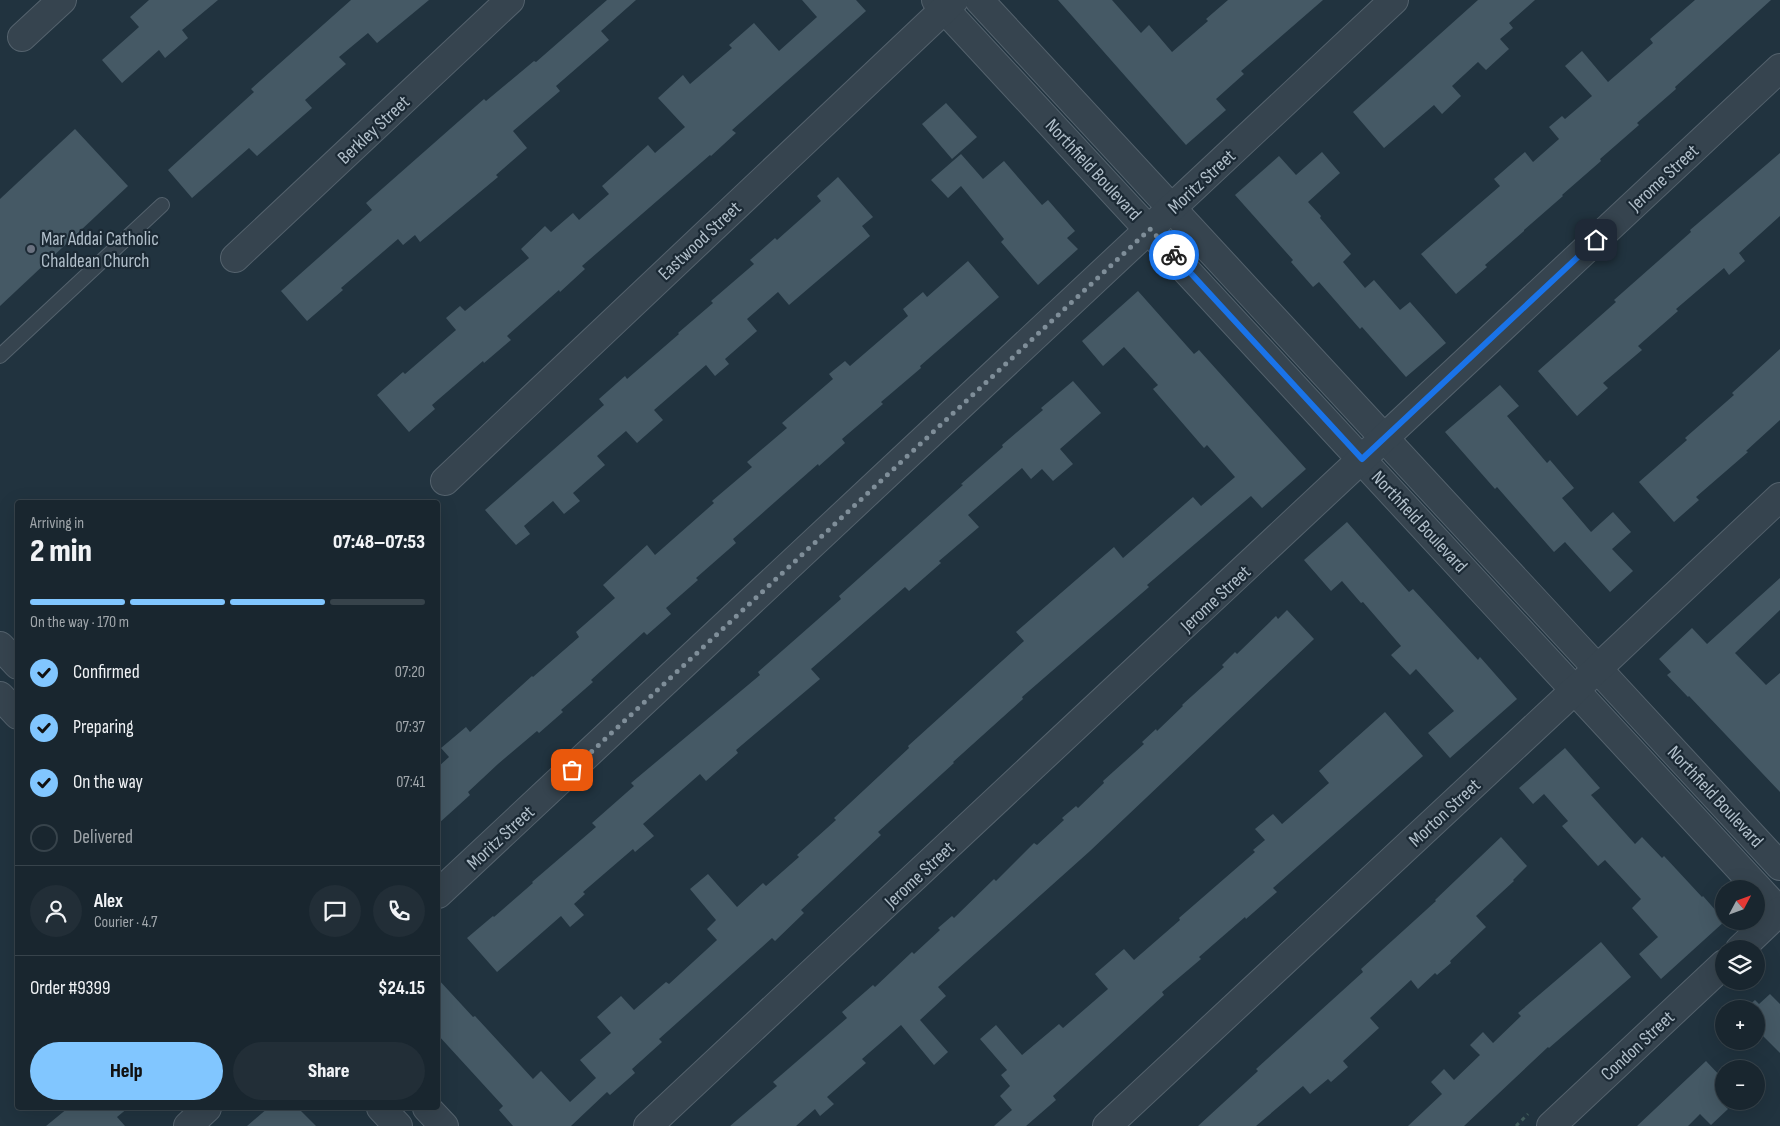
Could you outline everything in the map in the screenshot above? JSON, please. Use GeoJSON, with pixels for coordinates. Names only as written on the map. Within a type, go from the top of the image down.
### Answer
{"type":"FeatureCollection","features":[{"type":"Feature","properties":{"kind":"street"},"geometry":{"type":"LineString","coordinates":[[22,37],[62,0]]}},
{"type":"Feature","properties":{"kind":"street","name":"Berkley Street"},"geometry":{"type":"LineString","coordinates":[[235,258],[510,0]]}},
{"type":"Feature","properties":{"kind":"street","name":"Northfield Boulevard"},"geometry":{"type":"LineString","coordinates":[[979,0],[1780,866]]}},
{"type":"Feature","properties":{"kind":"street","name":"Moritz Street"},"geometry":{"type":"LineString","coordinates":[[440,892],[1394,0]]}},
{"type":"Feature","properties":{"kind":"street","name":"Northfield Boulevard"},"geometry":{"type":"LineString","coordinates":[[945,3],[1150,229],[1780,911]]}},
{"type":"Feature","properties":{"kind":"street","name":"Eastwood Street"},"geometry":{"type":"LineString","coordinates":[[445,481],[945,3]]}},
{"type":"Feature","properties":{"kind":"street","name":"Jerome Street"},"geometry":{"type":"LineString","coordinates":[[648,1126],[1780,68]]}},
{"type":"Feature","properties":{"kind":"street","name":"Morton Street"},"geometry":{"type":"LineString","coordinates":[[1107,1126],[1780,497]]}},
{"type":"Feature","properties":{"kind":"street"},"geometry":{"type":"LineString","coordinates":[[0,646],[15,662]]}},
{"type":"Feature","properties":{"kind":"street"},"geometry":{"type":"LineString","coordinates":[[0,696],[15,712]]}},
{"type":"Feature","properties":{"kind":"street"},"geometry":{"type":"LineString","coordinates":[[1749,940],[1780,911]]}},
{"type":"Feature","properties":{"kind":"street","name":"Condon Street"},"geometry":{"type":"LineString","coordinates":[[1551,1126],[1715,972]]}},
{"type":"Feature","properties":{"kind":"street"},"geometry":{"type":"LineString","coordinates":[[188,1126],[205,1110]]}},
{"type":"Feature","properties":{"kind":"street"},"geometry":{"type":"LineString","coordinates":[[383,1110],[398,1126]]}},
{"type":"Feature","properties":{"kind":"street"},"geometry":{"type":"LineString","coordinates":[[429,1110],[444,1126]]}},
{"type":"Feature","properties":{"kind":"lane"},"geometry":{"type":"LineString","coordinates":[[0,356],[162,205]]}},
{"type":"Feature","properties":{"kind":"building"},"geometry":{"type":"Polygon","coordinates":[[[149,0],[218,0],[182,30],[188,38],[165,58],[159,50],[122,83],[102,60],[139,27],[130,17],[149,0]]]}},
{"type":"Feature","properties":{"kind":"building"},"geometry":{"type":"Polygon","coordinates":[[[351,0],[429,0],[377,43],[368,33],[339,57],[346,64],[305,100],[312,108],[257,156],[249,148],[192,198],[168,170],[254,92],[251,89],[351,0]]]}},
{"type":"Feature","properties":{"kind":"building"},"geometry":{"type":"Polygon","coordinates":[[[607,0],[636,0],[601,31],[609,40],[556,86],[560,91],[513,131],[527,148],[496,175],[498,177],[420,242],[415,235],[403,245],[398,239],[341,288],[343,290],[307,321],[281,291],[372,210],[366,203],[484,99],[486,101],[534,61],[536,62],[607,0]]]}},
{"type":"Feature","properties":{"kind":"building"},"geometry":{"type":"Polygon","coordinates":[[[802,0],[856,0],[866,11],[732,130],[736,133],[711,156],[582,266],[585,269],[507,336],[511,340],[484,363],[483,361],[432,405],[435,409],[409,432],[377,395],[403,372],[405,374],[456,330],[446,318],[460,306],[465,311],[529,258],[521,249],[545,226],[551,232],[573,213],[579,220],[609,194],[602,186],[648,145],[655,153],[685,127],[658,98],[683,75],[690,84],[732,48],[729,45],[754,23],[779,51],[817,17],[802,0]]]}},
{"type":"Feature","properties":{"kind":"building"},"geometry":{"type":"Polygon","coordinates":[[[1058,0],[1112,0],[1141,33],[1149,25],[1172,52],[1208,21],[1206,19],[1228,0],[1323,0],[1241,71],[1244,74],[1216,99],[1226,110],[1186,145],[1058,0]]]}},
{"type":"Feature","properties":{"kind":"building"},"geometry":{"type":"Polygon","coordinates":[[[1478,0],[1535,0],[1509,23],[1513,28],[1500,39],[1509,49],[1486,70],[1478,62],[1452,86],[1461,96],[1442,114],[1434,105],[1384,148],[1353,112],[1478,0]]]}},
{"type":"Feature","properties":{"kind":"building"},"geometry":{"type":"Polygon","coordinates":[[[1695,0],[1771,0],[1675,87],[1676,89],[1637,123],[1639,125],[1600,159],[1601,161],[1485,265],[1487,267],[1456,294],[1421,254],[1500,186],[1494,179],[1525,152],[1533,162],[1559,139],[1549,127],[1562,116],[1565,119],[1592,96],[1565,66],[1582,51],[1608,82],[1653,43],[1650,39],[1695,0]]]}},
{"type":"Feature","properties":{"kind":"building"},"geometry":{"type":"Polygon","coordinates":[[[946,103],[977,137],[952,159],[922,124],[946,103]]]}},
{"type":"Feature","properties":{"kind":"building","name":"Mar Addai Catholic Chaldean Church"},"geometry":{"type":"Polygon","coordinates":[[[75,129],[128,186],[0,306],[0,199],[75,129]]]}},
{"type":"Feature","properties":{"kind":"building"},"geometry":{"type":"Polygon","coordinates":[[[1322,152],[1340,173],[1308,202],[1351,254],[1343,262],[1365,288],[1374,280],[1400,310],[1410,302],[1446,343],[1406,377],[1362,327],[1360,329],[1319,282],[1313,287],[1291,262],[1293,260],[1235,195],[1279,156],[1296,175],[1322,152]]]}},
{"type":"Feature","properties":{"kind":"building"},"geometry":{"type":"Polygon","coordinates":[[[1780,153],[1780,216],[1739,253],[1745,261],[1729,275],[1724,268],[1676,309],[1678,311],[1638,346],[1642,350],[1603,383],[1608,388],[1577,416],[1538,371],[1616,302],[1614,300],[1691,232],[1690,230],[1780,153]]]}},
{"type":"Feature","properties":{"kind":"building"},"geometry":{"type":"Polygon","coordinates":[[[961,154],[983,179],[1004,161],[1042,205],[1048,200],[1075,231],[1067,238],[1078,249],[1038,285],[1001,242],[1004,239],[961,186],[948,198],[931,180],[961,154]]]}},
{"type":"Feature","properties":{"kind":"building"},"geometry":{"type":"Polygon","coordinates":[[[838,177],[873,217],[862,226],[870,236],[789,305],[778,292],[747,319],[757,331],[725,359],[729,364],[715,376],[706,365],[654,410],[663,420],[637,443],[626,431],[597,456],[605,465],[573,493],[580,501],[564,514],[553,501],[524,526],[530,534],[516,545],[485,510],[604,405],[599,399],[625,376],[627,379],[713,303],[711,301],[754,264],[750,260],[775,238],[777,240],[821,201],[817,196],[838,177]]]}},
{"type":"Feature","properties":{"kind":"building"},"geometry":{"type":"Polygon","coordinates":[[[968,261],[999,297],[881,402],[883,404],[842,439],[845,443],[819,466],[818,464],[733,539],[736,543],[696,578],[698,580],[666,608],[671,614],[647,635],[644,632],[591,680],[593,682],[561,710],[563,712],[498,764],[468,792],[470,795],[440,822],[440,765],[449,757],[441,748],[466,727],[470,732],[579,637],[576,632],[615,598],[603,585],[647,545],[655,555],[714,503],[712,501],[752,467],[747,462],[787,428],[782,423],[833,379],[829,374],[845,361],[850,366],[908,316],[903,309],[923,292],[927,297],[968,261]]]}},
{"type":"Feature","properties":{"kind":"building"},"geometry":{"type":"Polygon","coordinates":[[[1138,291],[1194,354],[1199,350],[1306,469],[1262,508],[1251,496],[1147,585],[1149,587],[1022,697],[1023,699],[878,832],[881,835],[801,910],[804,913],[775,941],[772,938],[659,1039],[662,1042],[632,1069],[635,1073],[610,1095],[607,1092],[571,1126],[513,1126],[499,1110],[503,1106],[440,1037],[440,981],[533,1079],[541,1071],[570,1102],[596,1078],[580,1060],[611,1033],[597,1017],[621,996],[634,1010],[666,982],[669,984],[717,940],[707,929],[716,920],[690,889],[708,874],[737,907],[763,883],[766,886],[799,857],[797,855],[836,820],[834,818],[909,748],[908,746],[1024,641],[1016,632],[1114,547],[1123,558],[1193,497],[1201,506],[1235,477],[1207,445],[1204,448],[1153,389],[1158,385],[1124,347],[1103,366],[1082,341],[1138,291]]]}},
{"type":"Feature","properties":{"kind":"building"},"geometry":{"type":"Polygon","coordinates":[[[1780,349],[1780,420],[1746,451],[1748,452],[1696,497],[1699,500],[1674,522],[1639,482],[1687,440],[1685,438],[1734,395],[1732,393],[1780,349]]]}},
{"type":"Feature","properties":{"kind":"building"},"geometry":{"type":"Polygon","coordinates":[[[1073,381],[1101,413],[1060,449],[1073,464],[1053,481],[1042,469],[1031,479],[1022,468],[968,515],[979,527],[939,561],[941,563],[909,591],[905,587],[811,669],[820,679],[736,750],[738,753],[706,781],[700,774],[643,824],[654,836],[635,852],[633,849],[583,892],[585,894],[574,904],[584,915],[570,927],[561,916],[497,972],[467,938],[494,917],[596,827],[592,823],[634,786],[631,783],[760,675],[758,672],[841,599],[839,596],[963,485],[961,484],[1003,447],[1002,445],[1043,410],[1041,408],[1073,381]]]}},
{"type":"Feature","properties":{"kind":"building"},"geometry":{"type":"Polygon","coordinates":[[[1500,385],[1519,406],[1507,416],[1547,463],[1550,460],[1574,488],[1562,498],[1591,532],[1613,512],[1631,532],[1612,549],[1633,571],[1610,592],[1565,542],[1554,552],[1497,487],[1495,489],[1445,432],[1500,385]]]}},
{"type":"Feature","properties":{"kind":"building"},"geometry":{"type":"Polygon","coordinates":[[[1347,522],[1409,592],[1413,589],[1478,660],[1480,657],[1517,699],[1450,758],[1428,733],[1454,711],[1416,669],[1410,675],[1391,655],[1401,646],[1363,602],[1361,603],[1342,581],[1331,591],[1304,560],[1347,522]]]}},
{"type":"Feature","properties":{"kind":"building"},"geometry":{"type":"Polygon","coordinates":[[[1780,578],[1780,610],[1735,653],[1766,685],[1780,673],[1780,792],[1667,675],[1671,672],[1659,659],[1692,628],[1707,644],[1780,578]]]}},
{"type":"Feature","properties":{"kind":"building"},"geometry":{"type":"Polygon","coordinates":[[[1287,610],[1314,639],[1090,851],[938,987],[946,996],[920,1020],[948,1052],[934,1065],[901,1025],[862,1059],[866,1063],[827,1097],[834,1104],[820,1116],[815,1109],[796,1126],[730,1126],[777,1086],[773,1082],[847,1018],[842,1012],[873,985],[875,987],[912,952],[914,954],[940,930],[938,928],[952,916],[954,918],[994,879],[996,881],[1034,843],[1037,845],[1076,806],[1078,808],[1104,783],[1103,781],[1144,744],[1142,742],[1156,729],[1157,731],[1182,705],[1224,667],[1222,665],[1235,652],[1237,654],[1276,616],[1278,619],[1287,610]]]}},
{"type":"Feature","properties":{"kind":"building"},"geometry":{"type":"Polygon","coordinates":[[[1385,712],[1423,756],[1273,888],[1277,892],[1199,957],[1201,959],[1162,992],[1164,995],[1053,1096],[1056,1100],[1026,1126],[994,1126],[1012,1110],[1000,1096],[1010,1086],[1001,1075],[1007,1070],[980,1039],[996,1025],[1022,1055],[1059,1024],[1063,1028],[1108,989],[1095,974],[1124,949],[1134,960],[1180,920],[1179,918],[1255,852],[1253,850],[1265,840],[1255,829],[1273,814],[1282,824],[1329,783],[1319,771],[1385,712]]]}},
{"type":"Feature","properties":{"kind":"building"},"geometry":{"type":"Polygon","coordinates":[[[1565,748],[1600,788],[1591,795],[1635,844],[1642,837],[1662,858],[1664,856],[1715,910],[1715,930],[1661,979],[1639,954],[1658,937],[1632,908],[1641,899],[1605,860],[1598,866],[1562,826],[1568,821],[1544,794],[1533,804],[1519,788],[1565,748]]]}},
{"type":"Feature","properties":{"kind":"building"},"geometry":{"type":"Polygon","coordinates":[[[1501,837],[1527,866],[1514,881],[1476,916],[1486,927],[1450,961],[1451,963],[1437,975],[1435,973],[1418,989],[1411,980],[1370,1018],[1379,1028],[1343,1061],[1348,1067],[1331,1082],[1328,1079],[1310,1094],[1303,1086],[1256,1126],[1198,1126],[1258,1071],[1256,1069],[1363,972],[1361,969],[1436,901],[1501,837]]]}},
{"type":"Feature","properties":{"kind":"building"},"geometry":{"type":"Polygon","coordinates":[[[1601,942],[1631,977],[1548,1047],[1464,1126],[1408,1126],[1442,1094],[1431,1082],[1444,1069],[1454,1080],[1480,1055],[1470,1045],[1483,1032],[1493,1043],[1521,1016],[1518,1013],[1601,942]]]}},
{"type":"Feature","properties":{"kind":"building"},"geometry":{"type":"Polygon","coordinates":[[[1770,994],[1780,1004],[1780,1053],[1765,1038],[1765,1000],[1763,1000],[1770,994]]]}},
{"type":"Feature","properties":{"kind":"building"},"geometry":{"type":"Polygon","coordinates":[[[1706,1061],[1715,1070],[1715,1110],[1727,1110],[1711,1125],[1700,1114],[1688,1126],[1637,1126],[1706,1061]]]}},
{"type":"Feature","properties":{"kind":"building"},"geometry":{"type":"Polygon","coordinates":[[[66,1110],[126,1110],[117,1117],[125,1126],[46,1126],[66,1110]]]}},
{"type":"Feature","properties":{"kind":"building"},"geometry":{"type":"Polygon","coordinates":[[[266,1110],[300,1110],[316,1126],[247,1126],[266,1110]]]}},
{"type":"Feature","properties":{"kind":"way so far"},"geometry":{"type":"LineString","coordinates":[[572,770],[1150,229],[1174,255]]}},
{"type":"Feature","properties":{"kind":"place","name":"Mar Addai Catholic Chaldean Church"},"geometry":{"type":"Point","coordinates":[31,249]}},
{"type":"Feature","properties":{"kind":"route"},"geometry":{"type":"LineString","coordinates":[[1174,255],[1362,459],[1596,240]]}}]}
